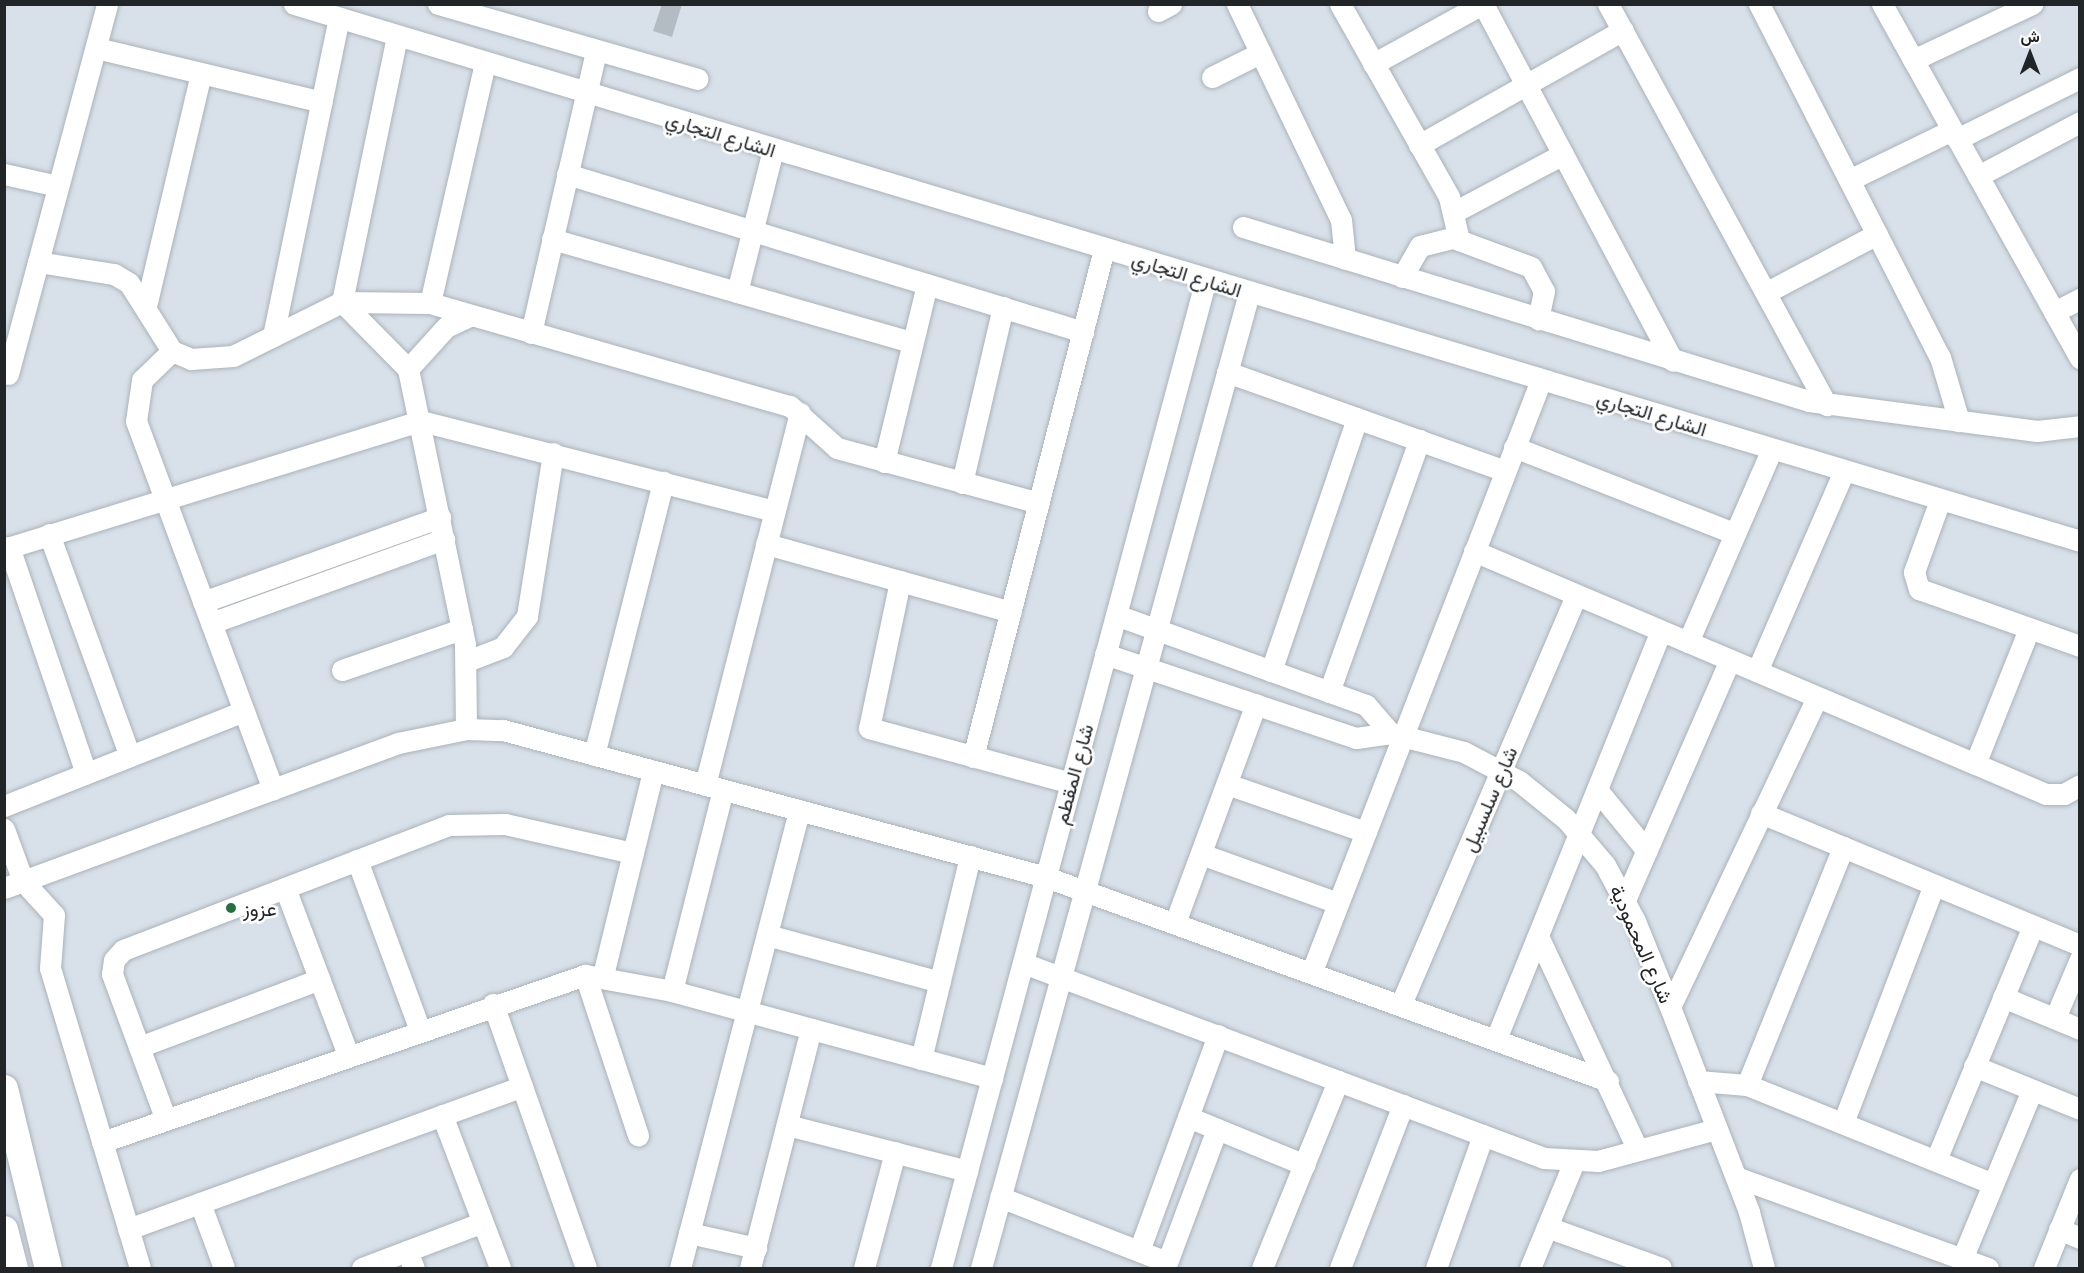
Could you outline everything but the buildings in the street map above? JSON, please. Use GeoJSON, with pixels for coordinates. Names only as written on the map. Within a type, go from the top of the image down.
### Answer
{"type":"FeatureCollection","features":[{"type":"Feature","properties":{"kind":"street"},"geometry":{"type":"LineString","coordinates":[[8,374],[107,4]]}},
{"type":"Feature","properties":{"kind":"street","name":"الشارع التجاري"},"geometry":{"type":"LineString","coordinates":[[294,4],[586,94],[2079,541]]}},
{"type":"Feature","properties":{"kind":"street"},"geometry":{"type":"LineString","coordinates":[[438,4],[697,79]]}},
{"type":"Feature","properties":{"kind":"street"},"geometry":{"type":"LineString","coordinates":[[1237,4],[1345,229],[1345,259]]}},
{"type":"Feature","properties":{"kind":"street"},"geometry":{"type":"LineString","coordinates":[[1340,4],[1456,212],[1459,240]]}},
{"type":"Feature","properties":{"kind":"street"},"geometry":{"type":"LineString","coordinates":[[1373,64],[1482,4],[1673,361]]}},
{"type":"Feature","properties":{"kind":"street"},"geometry":{"type":"LineString","coordinates":[[1608,4],[1769,291],[1827,405]]}},
{"type":"Feature","properties":{"kind":"street"},"geometry":{"type":"LineString","coordinates":[[1759,4],[1946,369],[1959,421]]}},
{"type":"Feature","properties":{"kind":"street"},"geometry":{"type":"LineString","coordinates":[[1882,4],[2079,358]]}},
{"type":"Feature","properties":{"kind":"street"},"geometry":{"type":"LineString","coordinates":[[1913,60],[2032,4]]}},
{"type":"Feature","properties":{"kind":"street"},"geometry":{"type":"LineString","coordinates":[[273,336],[339,18]]}},
{"type":"Feature","properties":{"kind":"street"},"geometry":{"type":"LineString","coordinates":[[1419,145],[1623,30]]}},
{"type":"Feature","properties":{"kind":"street"},"geometry":{"type":"LineString","coordinates":[[342,302],[397,36]]}},
{"type":"Feature","properties":{"kind":"street"},"geometry":{"type":"LineString","coordinates":[[96,48],[322,102]]}},
{"type":"Feature","properties":{"kind":"street"},"geometry":{"type":"LineString","coordinates":[[531,333],[596,51]]}},
{"type":"Feature","properties":{"kind":"street"},"geometry":{"type":"LineString","coordinates":[[1212,77],[1260,53]]}},
{"type":"Feature","properties":{"kind":"street"},"geometry":{"type":"LineString","coordinates":[[430,303],[486,63]]}},
{"type":"Feature","properties":{"kind":"street"},"geometry":{"type":"LineString","coordinates":[[146,306],[201,73]]}},
{"type":"Feature","properties":{"kind":"street"},"geometry":{"type":"LineString","coordinates":[[1849,180],[2079,78]]}},
{"type":"Feature","properties":{"kind":"street"},"geometry":{"type":"LineString","coordinates":[[1978,176],[2079,122]]}},
{"type":"Feature","properties":{"kind":"street"},"geometry":{"type":"LineString","coordinates":[[737,292],[773,150]]}},
{"type":"Feature","properties":{"kind":"street"},"geometry":{"type":"LineString","coordinates":[[1456,212],[1563,154]]}},
{"type":"Feature","properties":{"kind":"street"},"geometry":{"type":"LineString","coordinates":[[4,174],[58,186]]}},
{"type":"Feature","properties":{"kind":"street"},"geometry":{"type":"LineString","coordinates":[[567,174],[1083,332]]}},
{"type":"Feature","properties":{"kind":"street"},"geometry":{"type":"LineString","coordinates":[[1243,227],[1673,361],[1827,405],[2049,432],[2079,426]]}},
{"type":"Feature","properties":{"kind":"street"},"geometry":{"type":"LineString","coordinates":[[1769,291],[1877,234]]}},
{"type":"Feature","properties":{"kind":"street"},"geometry":{"type":"LineString","coordinates":[[552,239],[912,342]]}},
{"type":"Feature","properties":{"kind":"street"},"geometry":{"type":"LineString","coordinates":[[1402,277],[1410,256],[1426,242],[1459,240],[1536,272],[1544,291],[1538,319]]}},
{"type":"Feature","properties":{"kind":"street"},"geometry":{"type":"LineString","coordinates":[[973,757],[1104,249]]}},
{"type":"Feature","properties":{"kind":"street"},"geometry":{"type":"LineString","coordinates":[[38,262],[114,274],[134,287],[172,351],[213,361],[273,336],[342,302],[430,303],[800,413],[823,439],[884,462],[1039,503]]}},
{"type":"Feature","properties":{"kind":"street","name":"شارع المقطم"},"geometry":{"type":"LineString","coordinates":[[941,1269],[1206,279]]}},
{"type":"Feature","properties":{"kind":"street"},"geometry":{"type":"LineString","coordinates":[[884,462],[927,284]]}},
{"type":"Feature","properties":{"kind":"street"},"geometry":{"type":"LineString","coordinates":[[981,1269],[1249,292]]}},
{"type":"Feature","properties":{"kind":"street"},"geometry":{"type":"LineString","coordinates":[[2054,312],[2079,299]]}},
{"type":"Feature","properties":{"kind":"street"},"geometry":{"type":"LineString","coordinates":[[342,302],[408,369],[421,421],[462,629],[467,661],[466,729]]}},
{"type":"Feature","properties":{"kind":"street"},"geometry":{"type":"LineString","coordinates":[[962,483],[1003,307]]}},
{"type":"Feature","properties":{"kind":"street"},"geometry":{"type":"LineString","coordinates":[[408,369],[446,327],[470,316]]}},
{"type":"Feature","properties":{"kind":"street"},"geometry":{"type":"LineString","coordinates":[[172,351],[142,380],[136,400],[136,421],[273,789]]}},
{"type":"Feature","properties":{"kind":"street"},"geometry":{"type":"LineString","coordinates":[[1227,372],[1506,471]]}},
{"type":"Feature","properties":{"kind":"street"},"geometry":{"type":"LineString","coordinates":[[1312,971],[1366,832],[1396,734],[1474,551],[1541,380]]}},
{"type":"Feature","properties":{"kind":"street"},"geometry":{"type":"LineString","coordinates":[[672,991],[766,543],[800,413]]}},
{"type":"Feature","properties":{"kind":"street"},"geometry":{"type":"LineString","coordinates":[[1271,671],[1357,418]]}},
{"type":"Feature","properties":{"kind":"street"},"geometry":{"type":"LineString","coordinates":[[86,773],[7,548],[421,421],[554,453],[774,511]]}},
{"type":"Feature","properties":{"kind":"street"},"geometry":{"type":"LineString","coordinates":[[1329,692],[1419,440]]}},
{"type":"Feature","properties":{"kind":"street"},"geometry":{"type":"LineString","coordinates":[[1514,447],[1734,533]]}},
{"type":"Feature","properties":{"kind":"street"},"geometry":{"type":"LineString","coordinates":[[1688,642],[1772,449]]}},
{"type":"Feature","properties":{"kind":"street"},"geometry":{"type":"LineString","coordinates":[[467,661],[503,647],[527,616],[554,453]]}},
{"type":"Feature","properties":{"kind":"street"},"geometry":{"type":"LineString","coordinates":[[1757,671],[1844,471]]}},
{"type":"Feature","properties":{"kind":"street"},"geometry":{"type":"LineString","coordinates":[[594,755],[663,482]]}},
{"type":"Feature","properties":{"kind":"street"},"geometry":{"type":"LineString","coordinates":[[1940,500],[1914,572],[1915,584],[1923,592],[2079,646]]}},
{"type":"Feature","properties":{"kind":"street"},"geometry":{"type":"LineString","coordinates":[[203,602],[440,517]]}},
{"type":"Feature","properties":{"kind":"street"},"geometry":{"type":"LineString","coordinates":[[49,534],[130,756]]}},
{"type":"Feature","properties":{"kind":"street"},"geometry":{"type":"LineString","coordinates":[[211,623],[444,539]]}},
{"type":"Feature","properties":{"kind":"street"},"geometry":{"type":"LineString","coordinates":[[766,543],[1011,612]]}},
{"type":"Feature","properties":{"kind":"street"},"geometry":{"type":"LineString","coordinates":[[1474,551],[2046,794],[2064,794],[2079,785]]}},
{"type":"Feature","properties":{"kind":"street"},"geometry":{"type":"LineString","coordinates":[[900,581],[869,728],[1071,783]]}},
{"type":"Feature","properties":{"kind":"street","name":"شارع سلسبيل"},"geometry":{"type":"LineString","coordinates":[[1401,1004],[1576,595]]}},
{"type":"Feature","properties":{"kind":"street"},"geometry":{"type":"LineString","coordinates":[[1116,615],[1373,709],[1396,734]]}},
{"type":"Feature","properties":{"kind":"street"},"geometry":{"type":"LineString","coordinates":[[342,669],[462,629]]}},
{"type":"Feature","properties":{"kind":"street"},"geometry":{"type":"LineString","coordinates":[[1975,764],[2029,629]]}},
{"type":"Feature","properties":{"kind":"street"},"geometry":{"type":"LineString","coordinates":[[1496,1039],[1581,834],[1661,631]]}},
{"type":"Feature","properties":{"kind":"street"},"geometry":{"type":"LineString","coordinates":[[1105,654],[1356,738],[1396,734]]}},
{"type":"Feature","properties":{"kind":"street"},"geometry":{"type":"LineString","coordinates":[[1625,900],[1730,660]]}},
{"type":"Feature","properties":{"kind":"street"},"geometry":{"type":"LineString","coordinates":[[1670,1007],[1817,697]]}},
{"type":"Feature","properties":{"kind":"street"},"geometry":{"type":"LineString","coordinates":[[1176,920],[1256,704]]}},
{"type":"Feature","properties":{"kind":"street"},"geometry":{"type":"LineString","coordinates":[[4,806],[244,711]]}},
{"type":"Feature","properties":{"kind":"street"},"geometry":{"type":"LineString","coordinates":[[14,884],[398,743],[466,729],[503,730],[1046,877],[1176,920],[1608,1081]]}},
{"type":"Feature","properties":{"kind":"street","name":"شارع المحمودية"},"geometry":{"type":"LineString","coordinates":[[1396,734],[1444,745],[1501,770],[1581,834],[1625,900],[1670,1007],[1736,1177],[1764,1269]]}},
{"type":"Feature","properties":{"kind":"street"},"geometry":{"type":"LineString","coordinates":[[639,1135],[594,975],[633,854],[654,771]]}},
{"type":"Feature","properties":{"kind":"street"},"geometry":{"type":"LineString","coordinates":[[1227,784],[1366,832]]}},
{"type":"Feature","properties":{"kind":"street"},"geometry":{"type":"LineString","coordinates":[[1598,791],[1647,850]]}},
{"type":"Feature","properties":{"kind":"street"},"geometry":{"type":"LineString","coordinates":[[680,1269],[799,810]]}},
{"type":"Feature","properties":{"kind":"street"},"geometry":{"type":"LineString","coordinates":[[1761,813],[2079,945]]}},
{"type":"Feature","properties":{"kind":"street"},"geometry":{"type":"LineString","coordinates":[[166,1120],[112,974],[118,954],[449,825],[477,822],[633,854]]}},
{"type":"Feature","properties":{"kind":"street"},"geometry":{"type":"LineString","coordinates":[[4,829],[14,884],[54,915],[50,968],[140,1269]]}},
{"type":"Feature","properties":{"kind":"street"},"geometry":{"type":"LineString","coordinates":[[1747,1085],[1843,847]]}},
{"type":"Feature","properties":{"kind":"street"},"geometry":{"type":"LineString","coordinates":[[1201,854],[1338,903]]}},
{"type":"Feature","properties":{"kind":"street"},"geometry":{"type":"LineString","coordinates":[[921,1059],[970,856]]}},
{"type":"Feature","properties":{"kind":"street"},"geometry":{"type":"LineString","coordinates":[[357,860],[420,1030]]}},
{"type":"Feature","properties":{"kind":"street"},"geometry":{"type":"LineString","coordinates":[[1843,1123],[1934,885]]}},
{"type":"Feature","properties":{"kind":"street"},"geometry":{"type":"LineString","coordinates":[[285,888],[348,1055]]}},
{"type":"Feature","properties":{"kind":"street"},"geometry":{"type":"LineString","coordinates":[[1936,1160],[2033,926]]}},
{"type":"Feature","properties":{"kind":"street"},"geometry":{"type":"LineString","coordinates":[[767,935],[940,982]]}},
{"type":"Feature","properties":{"kind":"street"},"geometry":{"type":"LineString","coordinates":[[1538,936],[1608,1081],[1638,1150]]}},
{"type":"Feature","properties":{"kind":"street"},"geometry":{"type":"LineString","coordinates":[[2055,1018],[2079,959]]}},
{"type":"Feature","properties":{"kind":"street"},"geometry":{"type":"LineString","coordinates":[[1023,963],[1483,1135],[1574,1164],[1717,1129]]}},
{"type":"Feature","properties":{"kind":"street"},"geometry":{"type":"LineString","coordinates":[[102,1142],[493,1004],[594,975],[672,991],[992,1078]]}},
{"type":"Feature","properties":{"kind":"street"},"geometry":{"type":"LineString","coordinates":[[139,1047],[320,979]]}},
{"type":"Feature","properties":{"kind":"street"},"geometry":{"type":"LineString","coordinates":[[2003,997],[2079,1029]]}},
{"type":"Feature","properties":{"kind":"street"},"geometry":{"type":"LineString","coordinates":[[493,1004],[586,1269]]}},
{"type":"Feature","properties":{"kind":"street"},"geometry":{"type":"LineString","coordinates":[[750,1269],[811,1029]]}},
{"type":"Feature","properties":{"kind":"street"},"geometry":{"type":"LineString","coordinates":[[1138,1251],[1218,1035]]}},
{"type":"Feature","properties":{"kind":"street"},"geometry":{"type":"LineString","coordinates":[[1974,1066],[2079,1109]]}},
{"type":"Feature","properties":{"kind":"street"},"geometry":{"type":"LineString","coordinates":[[1262,1269],[1338,1081]]}},
{"type":"Feature","properties":{"kind":"street"},"geometry":{"type":"LineString","coordinates":[[1698,1081],[1747,1085],[1993,1184]]}},
{"type":"Feature","properties":{"kind":"street"},"geometry":{"type":"LineString","coordinates":[[128,1229],[522,1086]]}},
{"type":"Feature","properties":{"kind":"street"},"geometry":{"type":"LineString","coordinates":[[4,1088],[48,1269]]}},
{"type":"Feature","properties":{"kind":"street"},"geometry":{"type":"LineString","coordinates":[[1962,1259],[2032,1090]]}},
{"type":"Feature","properties":{"kind":"street"},"geometry":{"type":"LineString","coordinates":[[1345,1267],[1403,1105]]}},
{"type":"Feature","properties":{"kind":"street"},"geometry":{"type":"LineString","coordinates":[[442,1115],[500,1269]]}},
{"type":"Feature","properties":{"kind":"street"},"geometry":{"type":"LineString","coordinates":[[1188,1117],[1305,1165]]}},
{"type":"Feature","properties":{"kind":"street"},"geometry":{"type":"LineString","coordinates":[[787,1125],[967,1170]]}},
{"type":"Feature","properties":{"kind":"street"},"geometry":{"type":"LineString","coordinates":[[1000,1197],[1138,1251],[1166,1265],[1217,1129]]}},
{"type":"Feature","properties":{"kind":"street"},"geometry":{"type":"LineString","coordinates":[[1436,1269],[1483,1135]]}},
{"type":"Feature","properties":{"kind":"street"},"geometry":{"type":"LineString","coordinates":[[864,1269],[895,1152]]}},
{"type":"Feature","properties":{"kind":"street"},"geometry":{"type":"LineString","coordinates":[[1530,1269],[1574,1164]]}},
{"type":"Feature","properties":{"kind":"street"},"geometry":{"type":"LineString","coordinates":[[1736,1177],[1988,1269]]}},
{"type":"Feature","properties":{"kind":"street"},"geometry":{"type":"LineString","coordinates":[[2044,1269],[2079,1179]]}},
{"type":"Feature","properties":{"kind":"street"},"geometry":{"type":"LineString","coordinates":[[200,1203],[224,1269]]}},
{"type":"Feature","properties":{"kind":"street"},"geometry":{"type":"LineString","coordinates":[[362,1269],[411,1260],[483,1222]]}},
{"type":"Feature","properties":{"kind":"street"},"geometry":{"type":"LineString","coordinates":[[1547,1227],[1661,1269]]}},
{"type":"Feature","properties":{"kind":"street"},"geometry":{"type":"LineString","coordinates":[[4,1229],[14,1269]]}},
{"type":"Feature","properties":{"kind":"street"},"geometry":{"type":"LineString","coordinates":[[2059,1229],[2079,1238]]}},
{"type":"Feature","properties":{"kind":"street"},"geometry":{"type":"LineString","coordinates":[[690,1233],[756,1248]]}},
{"type":"Feature","properties":{"kind":"place","name":"عزوز"},"geometry":{"type":"Point","coordinates":[231,908]}}]}
